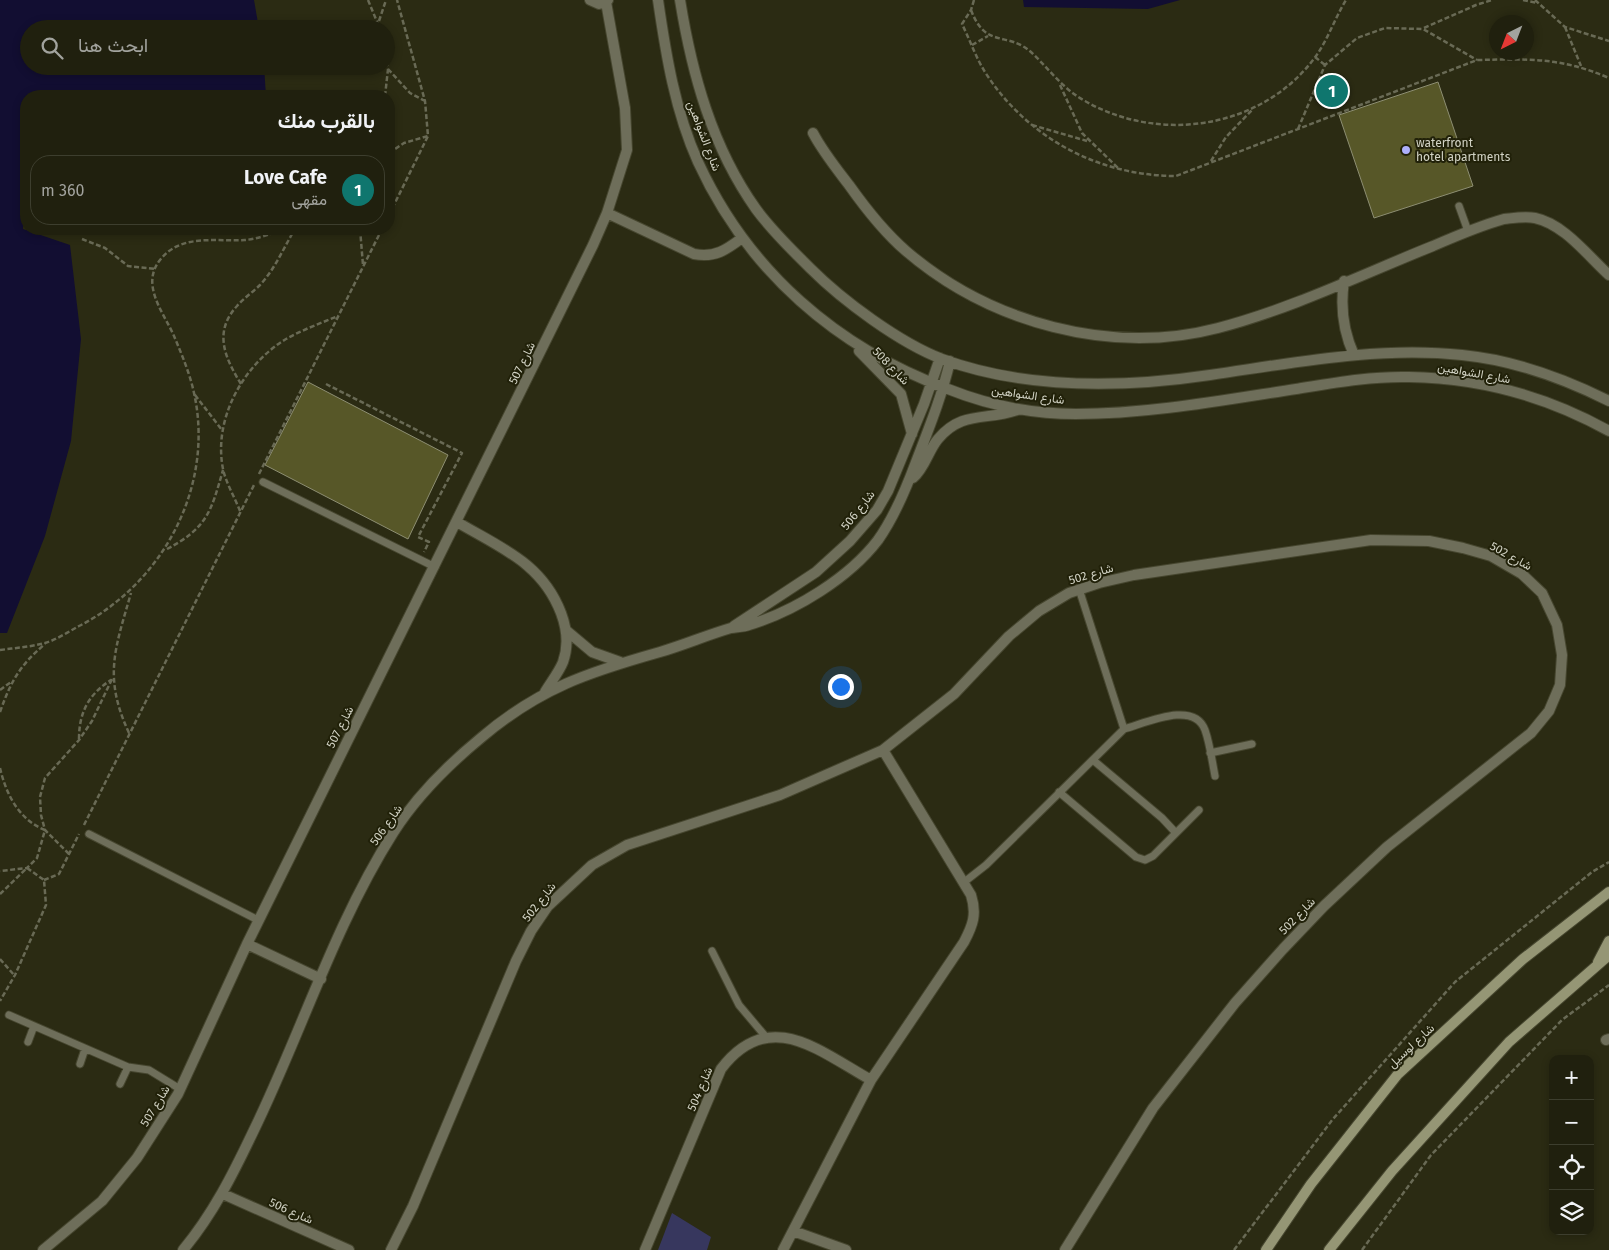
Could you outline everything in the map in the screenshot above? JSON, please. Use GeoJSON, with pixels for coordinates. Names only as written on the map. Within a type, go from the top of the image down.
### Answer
{"type":"FeatureCollection","features":[{"type":"Feature","properties":{"kind":"street"},"geometry":{"type":"LineString","coordinates":[[590,0],[599,4],[607,1]]}},
{"type":"Feature","properties":{"kind":"street","name":"شارع الشواهين"},"geometry":{"type":"LineString","coordinates":[[658,0],[674,89],[685,129],[701,169],[742,238],[770,272],[830,328],[856,346],[904,372],[981,401],[1020,409],[1076,414],[1104,413],[1253,395],[1363,379],[1408,377],[1448,379],[1536,397],[1583,417],[1609,431]]}},
{"type":"Feature","properties":{"kind":"street","name":"شارع الشواهين"},"geometry":{"type":"LineString","coordinates":[[680,0],[686,35],[701,95],[720,148],[734,176],[757,211],[826,284],[857,310],[945,360],[985,373],[1060,383],[1096,384],[1179,379],[1354,355],[1461,354],[1503,361],[1541,372],[1609,401]]}},
{"type":"Feature","properties":{"kind":"street","name":"شارع 507"},"geometry":{"type":"LineString","coordinates":[[43,1250],[84,1218],[102,1201],[137,1158],[180,1089],[246,944],[435,567],[607,213],[627,150],[625,108],[607,1]]}},
{"type":"Feature","properties":{"kind":"street"},"geometry":{"type":"LineString","coordinates":[[813,133],[821,148],[858,198],[906,250],[934,273],[971,295],[1009,313],[1082,334],[1122,338],[1191,334],[1248,319],[1468,231],[1504,219],[1532,217],[1545,221],[1565,235],[1609,275]]}},
{"type":"Feature","properties":{"kind":"street"},"geometry":{"type":"LineString","coordinates":[[607,213],[694,254],[706,256],[718,254],[742,238]]}},
{"type":"Feature","properties":{"kind":"street"},"geometry":{"type":"LineString","coordinates":[[1344,282],[1341,309],[1344,326],[1354,355]]}},
{"type":"Feature","properties":{"kind":"street","name":"شارع 508"},"geometry":{"type":"LineString","coordinates":[[856,346],[868,362],[901,394],[912,434]]}},
{"type":"Feature","properties":{"kind":"street","name":"شارع 506"},"geometry":{"type":"LineString","coordinates":[[183,1250],[223,1194],[266,1106],[370,872],[395,830],[457,758],[504,718],[545,693],[582,675],[620,662],[695,642],[731,628],[816,572],[865,524],[888,491],[932,384],[945,360]]}},
{"type":"Feature","properties":{"kind":"street","name":"شارع 506"},"geometry":{"type":"LineString","coordinates":[[731,628],[750,625],[799,603],[819,592],[852,569],[887,525],[909,482],[944,388],[945,360]]}},
{"type":"Feature","properties":{"kind":"street","name":"شارع 506"},"geometry":{"type":"LineString","coordinates":[[909,482],[917,474],[936,441],[952,425],[969,418],[1020,409]]}},
{"type":"Feature","properties":{"kind":"street"},"geometry":{"type":"LineString","coordinates":[[457,522],[502,548],[538,573],[556,601],[567,632],[563,662],[545,693]]}},
{"type":"Feature","properties":{"kind":"street","name":"شارع 502"},"geometry":{"type":"LineString","coordinates":[[391,1250],[416,1197],[516,960],[531,931],[548,906],[592,864],[627,845],[780,795],[883,750],[954,694],[1009,636],[1039,611],[1079,589],[1134,575],[1371,540],[1429,541],[1463,548],[1491,556],[1522,574],[1542,592],[1557,624],[1562,655],[1560,685],[1549,711],[1531,733],[1387,847],[1324,906],[1235,1003],[1153,1108],[1065,1250]]}},
{"type":"Feature","properties":{"kind":"street"},"geometry":{"type":"LineString","coordinates":[[567,632],[592,652],[620,662]]}},
{"type":"Feature","properties":{"kind":"street"},"geometry":{"type":"LineString","coordinates":[[783,1250],[871,1080],[970,930],[974,919],[975,908],[963,883],[883,750]]}},
{"type":"Feature","properties":{"kind":"street","name":"شارع لوسيل"},"geometry":{"type":"LineString","coordinates":[[1266,1250],[1311,1184],[1398,1074],[1523,959],[1609,892]]}},
{"type":"Feature","properties":{"kind":"street"},"geometry":{"type":"LineString","coordinates":[[1595,967],[1609,941]]}},
{"type":"Feature","properties":{"kind":"street"},"geometry":{"type":"LineString","coordinates":[[246,944],[321,979]]}},
{"type":"Feature","properties":{"kind":"street"},"geometry":{"type":"LineString","coordinates":[[1330,1250],[1392,1171],[1509,1042],[1609,955]]}},
{"type":"Feature","properties":{"kind":"street","name":"شارع 504"},"geometry":{"type":"LineString","coordinates":[[645,1250],[721,1069],[744,1046],[759,1038],[786,1038],[806,1044],[871,1080]]}},
{"type":"Feature","properties":{"kind":"street","name":"شارع 506"},"geometry":{"type":"LineString","coordinates":[[223,1194],[349,1250]]}},
{"type":"Feature","properties":{"kind":"street"},"geometry":{"type":"LineString","coordinates":[[793,1231],[846,1250]]}},
{"type":"Feature","properties":{"kind":"lane"},"geometry":{"type":"LineString","coordinates":[[1459,206],[1468,231]]}},
{"type":"Feature","properties":{"kind":"lane"},"geometry":{"type":"LineString","coordinates":[[260,479],[435,567]]}},
{"type":"Feature","properties":{"kind":"lane"},"geometry":{"type":"LineString","coordinates":[[1079,589],[1124,729]]}},
{"type":"Feature","properties":{"kind":"lane"},"geometry":{"type":"LineString","coordinates":[[963,883],[986,865],[1124,729],[1180,714],[1188,714],[1200,722],[1204,729],[1215,776]]}},
{"type":"Feature","properties":{"kind":"lane"},"geometry":{"type":"LineString","coordinates":[[1210,753],[1252,744]]}},
{"type":"Feature","properties":{"kind":"lane"},"geometry":{"type":"LineString","coordinates":[[1093,760],[1162,818],[1176,833]]}},
{"type":"Feature","properties":{"kind":"lane"},"geometry":{"type":"LineString","coordinates":[[1059,792],[1136,857],[1145,860],[1154,856],[1200,810]]}},
{"type":"Feature","properties":{"kind":"lane"},"geometry":{"type":"LineString","coordinates":[[88,834],[258,920]]}},
{"type":"Feature","properties":{"kind":"lane"},"geometry":{"type":"LineString","coordinates":[[712,951],[739,1005],[766,1037]]}},
{"type":"Feature","properties":{"kind":"lane"},"geometry":{"type":"LineString","coordinates":[[9,1015],[128,1067],[149,1070],[180,1089]]}},
{"type":"Feature","properties":{"kind":"lane"},"geometry":{"type":"LineString","coordinates":[[28,1042],[34,1026]]}},
{"type":"Feature","properties":{"kind":"lane"},"geometry":{"type":"LineString","coordinates":[[80,1064],[85,1049]]}},
{"type":"Feature","properties":{"kind":"lane"},"geometry":{"type":"LineString","coordinates":[[120,1084],[128,1067]]}},
{"type":"Feature","properties":{"kind":"path"},"geometry":{"type":"LineString","coordinates":[[368,0],[378,20]]}},
{"type":"Feature","properties":{"kind":"path"},"geometry":{"type":"LineString","coordinates":[[380,20],[386,0]]}},
{"type":"Feature","properties":{"kind":"path"},"geometry":{"type":"LineString","coordinates":[[395,203],[428,136],[425,101],[396,0]]}},
{"type":"Feature","properties":{"kind":"path"},"geometry":{"type":"LineString","coordinates":[[974,0],[971,10],[962,24],[985,72],[1011,107],[1047,137],[1088,161],[1120,170],[1154,176],[1176,176],[1477,60],[1528,59],[1581,66],[1609,78]]}},
{"type":"Feature","properties":{"kind":"path"},"geometry":{"type":"LineString","coordinates":[[971,10],[979,26],[989,36],[1021,45],[1031,52],[1059,83],[1084,101],[1117,117],[1144,124],[1202,124],[1231,117],[1255,107],[1283,89],[1315,57],[1346,0]]}},
{"type":"Feature","properties":{"kind":"path"},"geometry":{"type":"LineString","coordinates":[[1298,129],[1325,65],[1357,38],[1385,28],[1423,29],[1476,5],[1492,0]]}},
{"type":"Feature","properties":{"kind":"path"},"geometry":{"type":"LineString","coordinates":[[1523,0],[1538,3]]}},
{"type":"Feature","properties":{"kind":"path"},"geometry":{"type":"LineString","coordinates":[[1535,0],[1565,27],[1609,41]]}},
{"type":"Feature","properties":{"kind":"path"},"geometry":{"type":"LineString","coordinates":[[1565,27],[1581,66]]}},
{"type":"Feature","properties":{"kind":"path"},"geometry":{"type":"LineString","coordinates":[[1423,29],[1477,60]]}},
{"type":"Feature","properties":{"kind":"path"},"geometry":{"type":"LineString","coordinates":[[972,45],[989,36]]}},
{"type":"Feature","properties":{"kind":"path"},"geometry":{"type":"LineString","coordinates":[[1315,57],[1325,65]]}},
{"type":"Feature","properties":{"kind":"path"},"geometry":{"type":"LineString","coordinates":[[386,90],[387,75]]}},
{"type":"Feature","properties":{"kind":"path"},"geometry":{"type":"LineString","coordinates":[[394,75],[410,93],[425,101]]}},
{"type":"Feature","properties":{"kind":"path"},"geometry":{"type":"LineString","coordinates":[[1059,83],[1088,141],[1120,170]]}},
{"type":"Feature","properties":{"kind":"path"},"geometry":{"type":"LineString","coordinates":[[1210,162],[1226,137],[1255,107]]}},
{"type":"Feature","properties":{"kind":"path"},"geometry":{"type":"LineString","coordinates":[[1031,124],[1088,141]]}},
{"type":"Feature","properties":{"kind":"path"},"geometry":{"type":"LineString","coordinates":[[395,149],[404,143],[428,136]]}},
{"type":"Feature","properties":{"kind":"path"},"geometry":{"type":"LineString","coordinates":[[0,690],[11,682],[34,654],[46,643],[97,617],[131,591],[165,550],[184,512],[193,478],[198,442],[195,395],[186,364],[173,334],[159,309],[153,291],[153,276],[160,260],[190,240],[247,240],[264,235]]}},
{"type":"Feature","properties":{"kind":"path"},"geometry":{"type":"LineString","coordinates":[[241,384],[227,361],[223,347],[225,325],[236,307],[260,285],[291,235]]}},
{"type":"Feature","properties":{"kind":"path"},"geometry":{"type":"LineString","coordinates":[[360,235],[363,266]]}},
{"type":"Feature","properties":{"kind":"path"},"geometry":{"type":"LineString","coordinates":[[260,479],[379,235]]}},
{"type":"Feature","properties":{"kind":"path"},"geometry":{"type":"LineString","coordinates":[[82,239],[104,248],[128,266],[156,269]]}},
{"type":"Feature","properties":{"kind":"path"},"geometry":{"type":"LineString","coordinates":[[165,550],[188,538],[199,527],[213,507],[223,469],[222,430],[232,400],[241,384],[261,358],[286,339],[338,316]]}},
{"type":"Feature","properties":{"kind":"path"},"geometry":{"type":"LineString","coordinates":[[326,384],[462,453],[418,537],[429,542]]}},
{"type":"Feature","properties":{"kind":"path"},"geometry":{"type":"LineString","coordinates":[[195,395],[222,430]]}},
{"type":"Feature","properties":{"kind":"path"},"geometry":{"type":"LineString","coordinates":[[223,469],[240,511]]}},
{"type":"Feature","properties":{"kind":"path"},"geometry":{"type":"LineString","coordinates":[[44,880],[59,874],[254,485]]}},
{"type":"Feature","properties":{"kind":"path"},"geometry":{"type":"LineString","coordinates":[[129,733],[119,712],[112,679],[114,650],[131,591]]}},
{"type":"Feature","properties":{"kind":"path"},"geometry":{"type":"LineString","coordinates":[[0,650],[46,643]]}},
{"type":"Feature","properties":{"kind":"path"},"geometry":{"type":"LineString","coordinates":[[79,740],[79,725],[83,709],[91,695],[112,679]]}},
{"type":"Feature","properties":{"kind":"path"},"geometry":{"type":"LineString","coordinates":[[69,854],[45,830],[40,816],[40,797],[45,778],[79,740],[92,721],[112,679]]}},
{"type":"Feature","properties":{"kind":"path"},"geometry":{"type":"LineString","coordinates":[[0,712],[11,682]]}},
{"type":"Feature","properties":{"kind":"path"},"geometry":{"type":"LineString","coordinates":[[0,768],[4,784],[18,810],[31,825],[45,830]]}},
{"type":"Feature","properties":{"kind":"path"},"geometry":{"type":"LineString","coordinates":[[0,894],[37,858],[45,830]]}},
{"type":"Feature","properties":{"kind":"path"},"geometry":{"type":"LineString","coordinates":[[1234,1250],[1333,1119],[1455,982],[1592,872],[1609,862]]}},
{"type":"Feature","properties":{"kind":"path"},"geometry":{"type":"LineString","coordinates":[[0,871],[27,868],[44,880]]}},
{"type":"Feature","properties":{"kind":"path"},"geometry":{"type":"LineString","coordinates":[[0,1001],[14,976],[46,905],[44,880]]}},
{"type":"Feature","properties":{"kind":"path"},"geometry":{"type":"LineString","coordinates":[[0,959],[14,976]]}},
{"type":"Feature","properties":{"kind":"path"},"geometry":{"type":"LineString","coordinates":[[1362,1250],[1431,1155],[1562,1020],[1609,986]]}},
{"type":"Feature","properties":{"kind":"path"},"geometry":{"type":"LineString","coordinates":[[0,991],[6,992]]}},
{"type":"Feature","properties":{"kind":"shaded area"},"geometry":{"type":"Polygon","coordinates":[[[0,0],[254,0],[257,20],[20,20],[20,75],[265,75],[266,90],[20,90],[20,235],[41,235],[70,245],[81,339],[71,441],[45,536],[7,633],[0,633],[0,0]]]}},
{"type":"Feature","properties":{"kind":"shaded area"},"geometry":{"type":"Polygon","coordinates":[[[1023,0],[1180,0],[1148,9],[1024,7],[1023,0]]]}},
{"type":"Feature","properties":{"kind":"shaded area"},"geometry":{"type":"Polygon","coordinates":[[[672,1213],[711,1237],[707,1250],[658,1250],[672,1213]]]}},
{"type":"Feature","properties":{"kind":"building","name":"waterfront hotel apartments"},"geometry":{"type":"Polygon","coordinates":[[[1438,82],[1473,186],[1374,218],[1339,115],[1438,82]]]}},
{"type":"Feature","properties":{"kind":"building"},"geometry":{"type":"Polygon","coordinates":[[[308,382],[448,455],[408,539],[265,465],[308,382]]]}},
{"type":"Feature","properties":{"kind":"place","name":"Love Cafe"},"geometry":{"type":"Point","coordinates":[1332,91]}},
{"type":"Feature","properties":{"kind":"place","name":"waterfront hotel apartments"},"geometry":{"type":"Point","coordinates":[1406,150]}}]}
